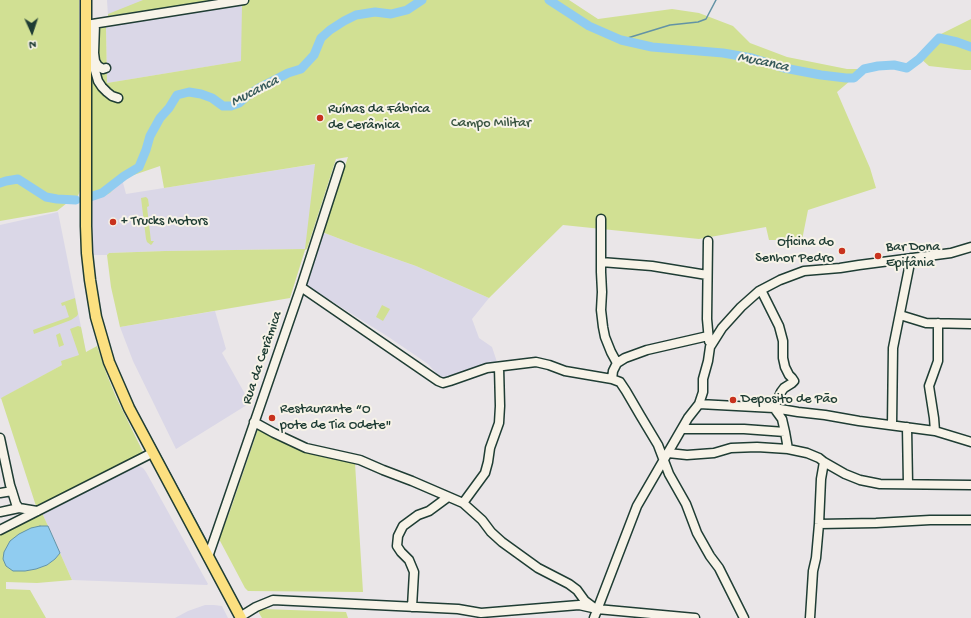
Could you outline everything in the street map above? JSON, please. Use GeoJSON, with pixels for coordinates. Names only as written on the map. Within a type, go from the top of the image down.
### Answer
{"type":"FeatureCollection","features":[{"type":"Feature","properties":{"kind":"main road"},"geometry":{"type":"LineString","coordinates":[[86,0],[90,24],[86,226],[93,304],[99,329],[109,362],[129,408],[241,617]]}},
{"type":"Feature","properties":{"kind":"street"},"geometry":{"type":"LineString","coordinates":[[106,68],[103,69],[98,66],[95,61],[90,24],[244,0]]}},
{"type":"Feature","properties":{"kind":"street"},"geometry":{"type":"LineString","coordinates":[[94,53],[94,68],[98,81],[107,92],[118,98]]}},
{"type":"Feature","properties":{"kind":"street","name":"Rua da Cerâmica"},"geometry":{"type":"LineString","coordinates":[[208,557],[301,287],[340,166]]}},
{"type":"Feature","properties":{"kind":"street"},"geometry":{"type":"LineString","coordinates":[[600,219],[601,310],[603,327],[611,352],[617,364]]}},
{"type":"Feature","properties":{"kind":"street"},"geometry":{"type":"LineString","coordinates":[[594,618],[637,506],[688,418],[699,404],[703,392],[703,379],[710,347],[707,318],[708,241]]}},
{"type":"Feature","properties":{"kind":"street"},"geometry":{"type":"LineString","coordinates":[[710,347],[722,328],[741,308],[761,290],[780,280],[804,271],[840,268],[951,253],[971,247]]}},
{"type":"Feature","properties":{"kind":"street"},"geometry":{"type":"LineString","coordinates":[[892,425],[893,348],[911,258]]}},
{"type":"Feature","properties":{"kind":"street"},"geometry":{"type":"LineString","coordinates":[[601,262],[652,266],[707,274]]}},
{"type":"Feature","properties":{"kind":"street"},"geometry":{"type":"LineString","coordinates":[[301,287],[443,383],[487,368],[536,362],[565,371],[612,379],[620,382],[666,457],[669,474],[686,504],[697,533],[710,556],[719,568],[744,618]]}},
{"type":"Feature","properties":{"kind":"street"},"geometry":{"type":"LineString","coordinates":[[761,290],[779,326],[783,341],[783,358],[785,367],[794,381],[781,392],[774,408]]}},
{"type":"Feature","properties":{"kind":"street"},"geometry":{"type":"LineString","coordinates":[[900,315],[926,322],[971,324]]}},
{"type":"Feature","properties":{"kind":"street"},"geometry":{"type":"LineString","coordinates":[[935,431],[929,386],[938,361],[938,323]]}},
{"type":"Feature","properties":{"kind":"street"},"geometry":{"type":"LineString","coordinates":[[612,379],[613,371],[617,364],[625,358],[647,350],[708,336]]}},
{"type":"Feature","properties":{"kind":"street"},"geometry":{"type":"LineString","coordinates":[[463,503],[485,473],[490,448],[499,423],[500,367]]}},
{"type":"Feature","properties":{"kind":"street"},"geometry":{"type":"LineString","coordinates":[[699,404],[774,408],[825,415],[935,431],[971,442]]}},
{"type":"Feature","properties":{"kind":"street"},"geometry":{"type":"LineString","coordinates":[[774,408],[782,419],[788,449]]}},
{"type":"Feature","properties":{"kind":"street"},"geometry":{"type":"LineString","coordinates":[[254,422],[306,448],[360,460],[463,503],[482,520],[490,532],[502,542],[538,568],[569,584],[577,590],[585,601],[597,609]]}},
{"type":"Feature","properties":{"kind":"street"},"geometry":{"type":"LineString","coordinates":[[907,427],[908,484]]}},
{"type":"Feature","properties":{"kind":"street"},"geometry":{"type":"LineString","coordinates":[[682,429],[744,429],[785,432]]}},
{"type":"Feature","properties":{"kind":"street"},"geometry":{"type":"LineString","coordinates":[[0,438],[10,485],[16,504],[19,508]]}},
{"type":"Feature","properties":{"kind":"street"},"geometry":{"type":"LineString","coordinates":[[666,457],[714,453],[731,448],[757,447],[788,449],[807,453],[819,458],[845,474],[860,480],[880,484],[971,485]]}},
{"type":"Feature","properties":{"kind":"street"},"geometry":{"type":"LineString","coordinates":[[0,530],[152,453]]}},
{"type":"Feature","properties":{"kind":"street"},"geometry":{"type":"LineString","coordinates":[[810,618],[813,571],[816,558],[824,462]]}},
{"type":"Feature","properties":{"kind":"street"},"geometry":{"type":"LineString","coordinates":[[0,494],[12,491]]}},
{"type":"Feature","properties":{"kind":"street"},"geometry":{"type":"LineString","coordinates":[[412,607],[414,572],[409,560],[401,552],[398,546],[398,536],[403,526],[418,515],[430,511],[448,497]]}},
{"type":"Feature","properties":{"kind":"street"},"geometry":{"type":"LineString","coordinates":[[0,512],[19,508],[37,511]]}},
{"type":"Feature","properties":{"kind":"street"},"geometry":{"type":"LineString","coordinates":[[819,524],[971,520]]}},
{"type":"Feature","properties":{"kind":"street"},"geometry":{"type":"LineString","coordinates":[[241,617],[256,607],[273,600],[458,609],[482,613],[579,605],[597,609],[695,618]]}},
{"type":"Feature","properties":{"kind":"shaded area"},"geometry":{"type":"Polygon","coordinates":[[[107,0],[216,0],[108,16],[107,0]]]}},
{"type":"Feature","properties":{"kind":"shaded area"},"geometry":{"type":"Polygon","coordinates":[[[242,5],[242,61],[107,83],[106,27],[242,5]]]}},
{"type":"Feature","properties":{"kind":"shaded area"},"geometry":{"type":"Polygon","coordinates":[[[316,164],[306,249],[165,251],[92,255],[91,200],[100,198],[115,187],[122,179],[126,194],[316,164]]]}},
{"type":"Feature","properties":{"kind":"shaded area"},"geometry":{"type":"Polygon","coordinates":[[[58,212],[86,352],[0,399],[0,225],[58,212]]]}},
{"type":"Feature","properties":{"kind":"shaded area"},"geometry":{"type":"Polygon","coordinates":[[[322,232],[416,266],[489,298],[472,319],[479,338],[492,347],[497,362],[458,375],[441,377],[428,364],[390,338],[306,285],[322,232]]]}},
{"type":"Feature","properties":{"kind":"shaded area"},"geometry":{"type":"Polygon","coordinates":[[[215,311],[226,349],[222,353],[250,403],[176,449],[133,361],[120,327],[215,311]]]}},
{"type":"Feature","properties":{"kind":"shaded area"},"geometry":{"type":"Polygon","coordinates":[[[139,466],[146,472],[208,584],[207,585],[72,580],[42,513],[139,466]]]}},
{"type":"Feature","properties":{"kind":"shaded area"},"geometry":{"type":"Polygon","coordinates":[[[205,605],[222,606],[228,618],[175,618],[188,611],[205,605]]]}},
{"type":"Feature","properties":{"kind":"green space"},"geometry":{"type":"Polygon","coordinates":[[[0,0],[79,0],[80,191],[76,200],[67,203],[57,211],[0,221],[0,0]]]}},
{"type":"Feature","properties":{"kind":"green space"},"geometry":{"type":"Polygon","coordinates":[[[143,0],[216,0],[108,16],[108,14],[143,0]]]}},
{"type":"Feature","properties":{"kind":"green space","name":"Campo Militar"},"geometry":{"type":"Polygon","coordinates":[[[569,0],[598,19],[672,9],[699,13],[733,26],[750,43],[787,57],[847,69],[864,69],[837,92],[870,168],[876,188],[808,210],[802,240],[769,240],[766,227],[699,239],[563,225],[489,298],[416,266],[322,232],[348,157],[336,159],[290,298],[120,327],[111,287],[107,255],[109,253],[305,249],[315,164],[164,188],[160,166],[122,179],[110,193],[100,198],[91,200],[90,29],[106,27],[107,83],[241,61],[242,1],[569,0]]]}},
{"type":"Feature","properties":{"kind":"green space"},"geometry":{"type":"Polygon","coordinates":[[[971,19],[971,70],[929,66],[920,58],[941,34],[971,19]]]}},
{"type":"Feature","properties":{"kind":"green space"},"geometry":{"type":"Polygon","coordinates":[[[146,197],[148,199],[149,206],[147,207],[151,241],[154,241],[151,245],[146,239],[141,198],[146,197]]]}},
{"type":"Feature","properties":{"kind":"green space"},"geometry":{"type":"Polygon","coordinates":[[[75,298],[78,314],[77,316],[71,320],[34,334],[33,330],[69,317],[65,305],[62,306],[61,303],[75,298]]]}},
{"type":"Feature","properties":{"kind":"green space"},"geometry":{"type":"Polygon","coordinates":[[[382,305],[390,309],[383,321],[376,317],[382,305]]]}},
{"type":"Feature","properties":{"kind":"green space"},"geometry":{"type":"Polygon","coordinates":[[[78,326],[81,327],[86,352],[97,346],[116,397],[143,452],[110,470],[36,506],[1,398],[62,365],[61,361],[79,355],[70,329],[78,326]]]}},
{"type":"Feature","properties":{"kind":"green space"},"geometry":{"type":"Polygon","coordinates":[[[60,333],[64,345],[59,347],[56,335],[60,333]]]}},
{"type":"Feature","properties":{"kind":"green space"},"geometry":{"type":"Polygon","coordinates":[[[258,429],[313,454],[355,463],[363,592],[248,591],[245,588],[219,539],[258,429]]]}},
{"type":"Feature","properties":{"kind":"green space"},"geometry":{"type":"Polygon","coordinates":[[[42,513],[48,526],[40,526],[25,571],[47,565],[60,553],[72,580],[37,583],[6,582],[6,589],[30,590],[46,618],[0,618],[0,534],[42,513]]]}},
{"type":"Feature","properties":{"kind":"green space"},"geometry":{"type":"Polygon","coordinates":[[[263,609],[346,612],[348,618],[262,618],[259,611],[263,609]]]}},
{"type":"Feature","properties":{"kind":"water"},"geometry":{"type":"Polygon","coordinates":[[[48,526],[60,553],[55,559],[47,565],[25,571],[13,571],[6,566],[3,559],[4,552],[10,541],[19,534],[31,528],[48,526]]]}},
{"type":"Feature","properties":{"kind":"waterway","name":"Mucanca"},"geometry":{"type":"LineString","coordinates":[[90,197],[102,193],[124,176],[139,167],[150,136],[160,118],[169,108],[177,95],[189,92],[201,94],[212,98],[223,106],[231,106],[239,103],[259,88],[288,73],[301,69],[314,55],[321,38],[344,21],[356,15],[375,12],[391,14],[407,10],[422,0]]}},
{"type":"Feature","properties":{"kind":"waterway","name":"Mucanca"},"geometry":{"type":"LineString","coordinates":[[549,0],[589,26],[621,40],[652,47],[723,53],[752,58],[784,68],[846,78],[854,78],[864,69],[878,66],[894,65],[907,68],[919,59],[939,38],[971,47]]}},
{"type":"Feature","properties":{"kind":"waterway"},"geometry":{"type":"LineString","coordinates":[[621,40],[670,25],[698,22],[706,19],[716,0]]}},
{"type":"Feature","properties":{"kind":"waterway","name":"Mucanca"},"geometry":{"type":"LineString","coordinates":[[0,183],[18,179],[46,197],[76,200]]}},
{"type":"Feature","properties":{"kind":"waterway"},"geometry":{"type":"LineString","coordinates":[[129,396],[139,416]]}},
{"type":"Feature","properties":{"kind":"waterway"},"geometry":{"type":"LineString","coordinates":[[144,425],[206,540]]}},
{"type":"Feature","properties":{"kind":"waterway"},"geometry":{"type":"LineString","coordinates":[[212,554],[244,612]]}},
{"type":"Feature","properties":{"kind":"place","name":"Ruínas da Fábrica de Cerâmica"},"geometry":{"type":"Point","coordinates":[320,118]}},
{"type":"Feature","properties":{"kind":"place","name":"+ Trucks Motors"},"geometry":{"type":"Point","coordinates":[113,222]}},
{"type":"Feature","properties":{"kind":"place","name":"Oficina do Senhor Pedro"},"geometry":{"type":"Point","coordinates":[842,251]}},
{"type":"Feature","properties":{"kind":"place","name":"Bar Dona Epifânia"},"geometry":{"type":"Point","coordinates":[878,256]}},
{"type":"Feature","properties":{"kind":"place","name":"Deposito de Pão"},"geometry":{"type":"Point","coordinates":[733,400]}},
{"type":"Feature","properties":{"kind":"place","name":"Restaurante “O pote de Tia Odete\""},"geometry":{"type":"Point","coordinates":[272,418]}}]}
